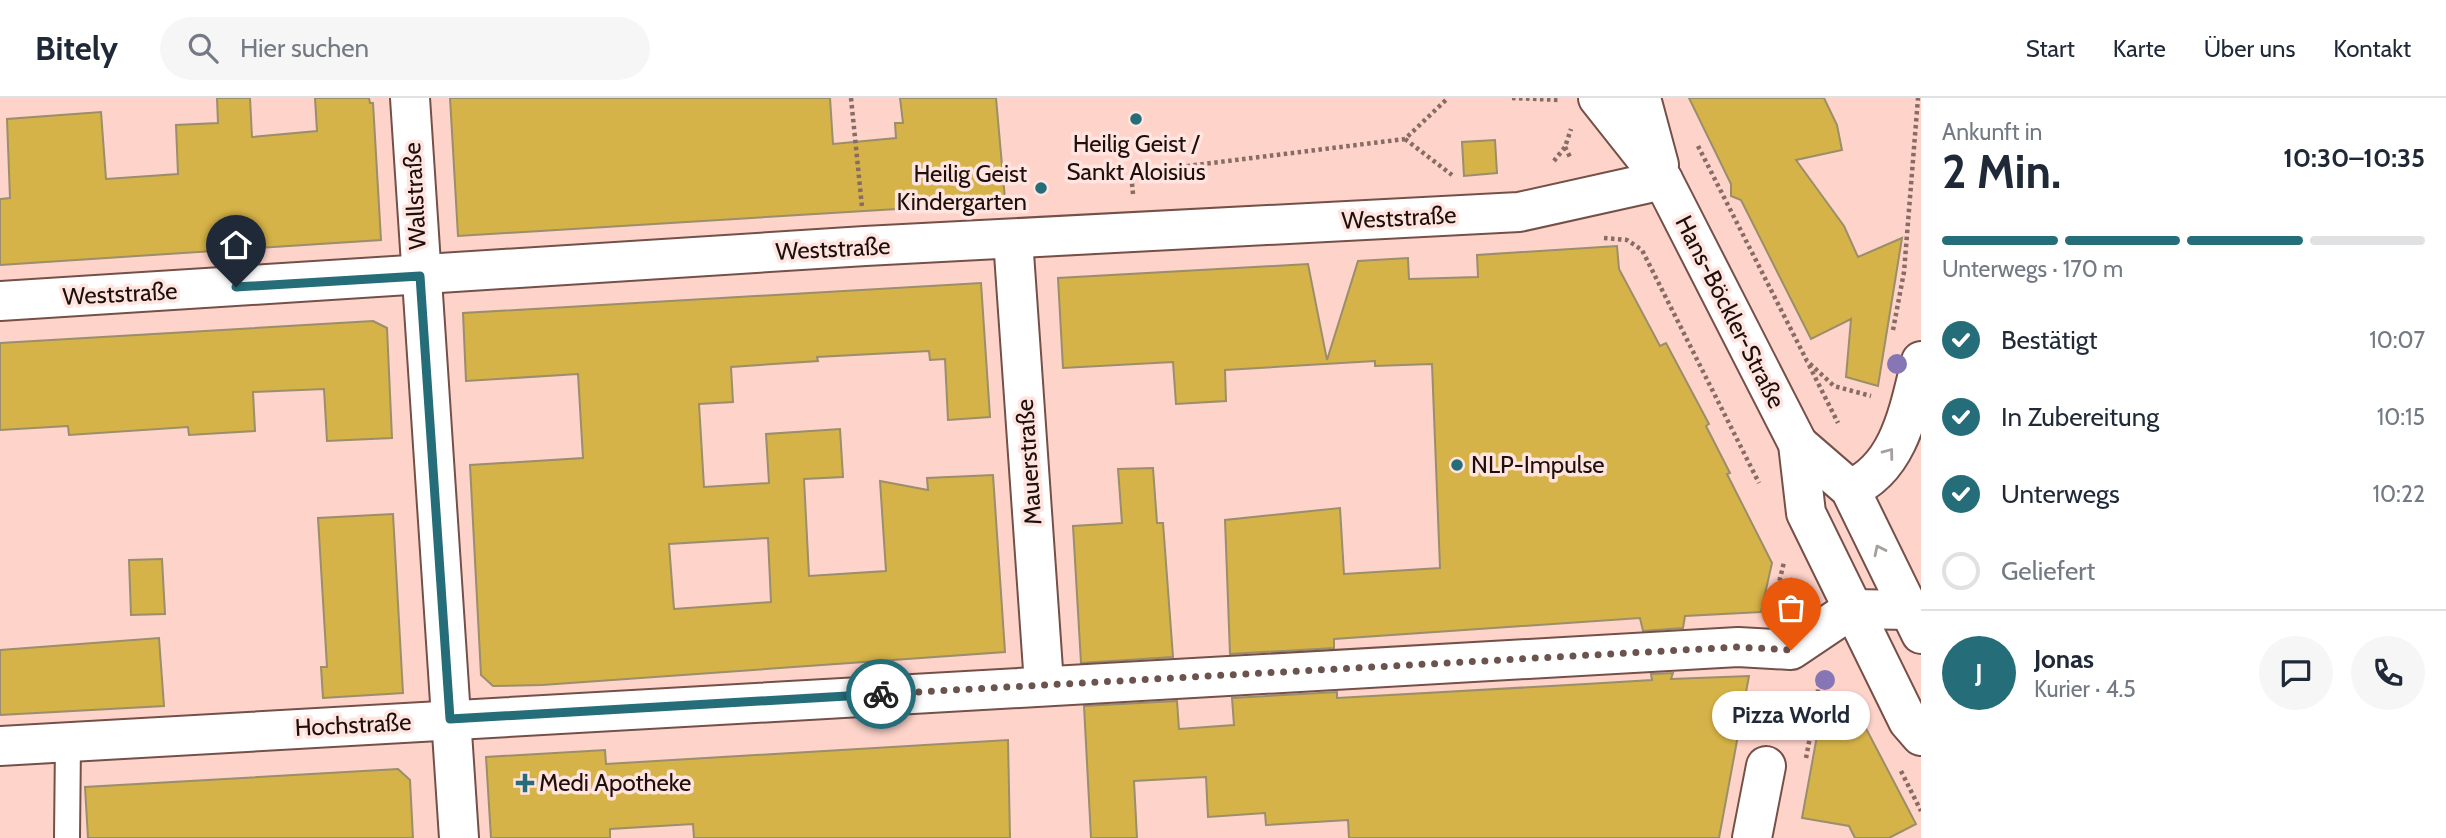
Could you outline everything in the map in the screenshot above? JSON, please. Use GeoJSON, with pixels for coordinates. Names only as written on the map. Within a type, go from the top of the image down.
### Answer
{"type":"FeatureCollection","features":[{"type":"Feature","properties":{"kind":"street","name":"Wallstraße"},"geometry":{"type":"LineString","coordinates":[[410,98],[458,838]]}},
{"type":"Feature","properties":{"kind":"street","name":"Hans-Böckler-Straße"},"geometry":{"type":"LineString","coordinates":[[1641,98],[1663,180],[1798,443],[1806,513],[1907,715]]}},
{"type":"Feature","properties":{"kind":"street","name":"Hans-Böckler-Straße"},"geometry":{"type":"LineString","coordinates":[[1586,111],[1663,180]]}},
{"type":"Feature","properties":{"kind":"street","name":"Weststraße"},"geometry":{"type":"LineString","coordinates":[[0,301],[865,246],[1519,212],[1663,180]]}},
{"type":"Feature","properties":{"kind":"street","name":"Mauerstraße"},"geometry":{"type":"LineString","coordinates":[[1013,239],[1044,684]]}},
{"type":"Feature","properties":{"kind":"street"},"geometry":{"type":"LineString","coordinates":[[1850,489],[1868,482],[1901,438],[1921,361]]}},
{"type":"Feature","properties":{"kind":"street","name":"Hans-Böckler-Straße"},"geometry":{"type":"LineString","coordinates":[[1798,443],[1850,489],[1915,622]]}},
{"type":"Feature","properties":{"kind":"street"},"geometry":{"type":"LineString","coordinates":[[1852,609],[1915,622]]}},
{"type":"Feature","properties":{"kind":"street","name":"Hochstraße"},"geometry":{"type":"LineString","coordinates":[[0,746],[1044,684],[1738,647],[1791,650],[1852,609]]}},
{"type":"Feature","properties":{"kind":"street"},"geometry":{"type":"LineString","coordinates":[[1752,838],[1766,766]]}},
{"type":"Feature","properties":{"kind":"lane"},"geometry":{"type":"LineString","coordinates":[[67,838],[68,742]]}},
{"type":"Feature","properties":{"kind":"path"},"geometry":{"type":"LineString","coordinates":[[851,98],[865,246]]}},
{"type":"Feature","properties":{"kind":"path"},"geometry":{"type":"LineString","coordinates":[[1136,231],[1131,173],[1405,139],[1448,98]]}},
{"type":"Feature","properties":{"kind":"path"},"geometry":{"type":"LineString","coordinates":[[1512,98],[1567,101],[1566,98]]}},
{"type":"Feature","properties":{"kind":"path"},"geometry":{"type":"LineString","coordinates":[[1892,335],[1904,272],[1918,98]]}},
{"type":"Feature","properties":{"kind":"path"},"geometry":{"type":"LineString","coordinates":[[1548,166],[1565,147],[1586,111]]}},
{"type":"Feature","properties":{"kind":"path"},"geometry":{"type":"LineString","coordinates":[[1693,136],[1807,361],[1834,386],[1910,403]]}},
{"type":"Feature","properties":{"kind":"path"},"geometry":{"type":"LineString","coordinates":[[1405,139],[1461,182]]}},
{"type":"Feature","properties":{"kind":"path"},"geometry":{"type":"LineString","coordinates":[[1565,147],[1570,154]]}},
{"type":"Feature","properties":{"kind":"path"},"geometry":{"type":"LineString","coordinates":[[1597,238],[1627,240],[1642,250],[1763,491]]}},
{"type":"Feature","properties":{"kind":"path"},"geometry":{"type":"LineString","coordinates":[[1769,617],[1786,558]]}},
{"type":"Feature","properties":{"kind":"path"},"geometry":{"type":"LineString","coordinates":[[1805,765],[1816,700],[1862,702],[1907,715]]}},
{"type":"Feature","properties":{"kind":"building"},"geometry":{"type":"Polygon","coordinates":[[[217,98],[250,98],[252,137],[317,131],[315,98],[369,98],[370,103],[373,103],[381,240],[0,265],[0,199],[10,198],[7,119],[101,112],[106,179],[178,174],[176,125],[218,123],[217,98]]]}},
{"type":"Feature","properties":{"kind":"building"},"geometry":{"type":"Polygon","coordinates":[[[450,98],[830,98],[833,144],[896,138],[895,123],[903,123],[900,98],[996,98],[1005,199],[901,206],[897,209],[458,236],[450,98]]]}},
{"type":"Feature","properties":{"kind":"building"},"geometry":{"type":"Polygon","coordinates":[[[1689,98],[1824,98],[1837,125],[1842,150],[1796,160],[1844,226],[1858,257],[1902,238],[1878,386],[1846,377],[1851,319],[1811,339],[1741,200],[1731,196],[1731,184],[1689,98]]]}},
{"type":"Feature","properties":{"kind":"building"},"geometry":{"type":"Polygon","coordinates":[[[1495,140],[1497,173],[1464,176],[1462,142],[1495,140]]]}},
{"type":"Feature","properties":{"kind":"building"},"geometry":{"type":"Polygon","coordinates":[[[1617,246],[1619,269],[1660,346],[1666,343],[1709,424],[1706,426],[1730,473],[1727,474],[1772,563],[1761,612],[1685,616],[1683,628],[1643,631],[1640,618],[1334,639],[1334,648],[1230,654],[1225,520],[1340,508],[1344,574],[1440,568],[1432,364],[1375,366],[1375,361],[1225,370],[1226,401],[1176,404],[1173,362],[1063,368],[1058,278],[1308,264],[1327,360],[1358,261],[1408,258],[1409,279],[1478,277],[1477,255],[1617,246]]]}},
{"type":"Feature","properties":{"kind":"building"},"geometry":{"type":"Polygon","coordinates":[[[981,283],[990,417],[948,420],[945,359],[930,360],[929,351],[817,357],[818,361],[731,367],[733,402],[699,404],[704,487],[769,483],[766,434],[840,429],[843,477],[804,479],[809,576],[886,571],[880,481],[928,490],[927,478],[993,475],[1005,652],[542,685],[493,686],[481,675],[470,465],[583,458],[578,374],[466,381],[463,313],[981,283]],[[768,538],[669,544],[674,609],[771,602],[768,538]]]}},
{"type":"Feature","properties":{"kind":"building"},"geometry":{"type":"Polygon","coordinates":[[[373,321],[387,328],[392,438],[327,441],[324,389],[253,392],[255,431],[189,435],[188,427],[69,435],[68,426],[0,430],[0,343],[373,321]]]}},
{"type":"Feature","properties":{"kind":"building"},"geometry":{"type":"Polygon","coordinates":[[[1153,468],[1157,523],[1163,523],[1173,657],[1081,663],[1073,526],[1122,523],[1118,469],[1153,468]]]}},
{"type":"Feature","properties":{"kind":"building"},"geometry":{"type":"Polygon","coordinates":[[[393,514],[403,693],[323,698],[321,667],[327,667],[318,518],[393,514]]]}},
{"type":"Feature","properties":{"kind":"building"},"geometry":{"type":"Polygon","coordinates":[[[162,559],[165,614],[131,615],[129,560],[162,559]]]}},
{"type":"Feature","properties":{"kind":"building"},"geometry":{"type":"Polygon","coordinates":[[[159,638],[164,706],[0,715],[0,650],[159,638]]]}},
{"type":"Feature","properties":{"kind":"building"},"geometry":{"type":"Polygon","coordinates":[[[1673,673],[1671,679],[1749,676],[1719,838],[1349,838],[1348,820],[1266,825],[1265,813],[1208,817],[1206,777],[1134,781],[1137,838],[1091,838],[1084,706],[1177,701],[1179,729],[1234,725],[1232,698],[1337,692],[1337,698],[1586,684],[1652,680],[1651,674],[1673,673]]]}},
{"type":"Feature","properties":{"kind":"building"},"geometry":{"type":"Polygon","coordinates":[[[1821,714],[1859,715],[1916,824],[1889,838],[1855,838],[1849,826],[1802,818],[1821,714]]]}},
{"type":"Feature","properties":{"kind":"building"},"geometry":{"type":"Polygon","coordinates":[[[1008,740],[1010,838],[694,838],[693,824],[610,829],[610,838],[491,838],[486,757],[605,750],[606,764],[1008,740]]]}},
{"type":"Feature","properties":{"kind":"building"},"geometry":{"type":"Polygon","coordinates":[[[398,769],[410,780],[413,838],[88,838],[85,787],[398,769]]]}},
{"type":"Feature","properties":{"kind":"way so far"},"geometry":{"type":"LineString","coordinates":[[881,694],[1738,647],[1791,650]]}},
{"type":"Feature","properties":{"kind":"place","name":"Heilig Geist / Sankt Aloisius"},"geometry":{"type":"Point","coordinates":[1136,119]}},
{"type":"Feature","properties":{"kind":"place","name":"Heilig Geist Kindergarten"},"geometry":{"type":"Point","coordinates":[1041,188]}},
{"type":"Feature","properties":{"kind":"place","name":"NLP-Impulse"},"geometry":{"type":"Point","coordinates":[1457,465]}},
{"type":"Feature","properties":{"kind":"place","name":"Pizza World"},"geometry":{"type":"Point","coordinates":[1791,650]}},
{"type":"Feature","properties":{"kind":"place","name":"Medi Apotheke"},"geometry":{"type":"Point","coordinates":[525,783]}},
{"type":"Feature","properties":{"kind":"route"},"geometry":{"type":"LineString","coordinates":[[236,287],[420,276],[450,719],[881,694]]}}]}
